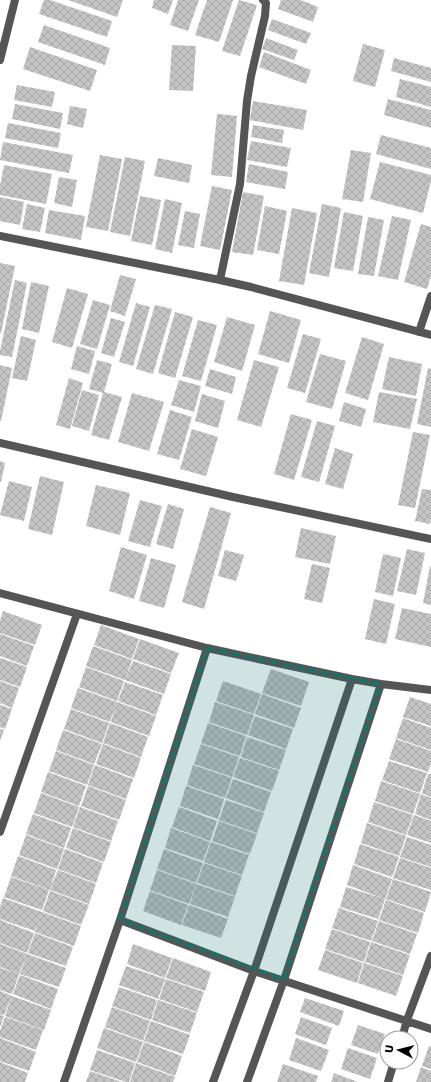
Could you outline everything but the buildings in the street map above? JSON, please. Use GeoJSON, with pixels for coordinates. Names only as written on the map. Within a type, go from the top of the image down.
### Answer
{"type":"FeatureCollection","features":[{"type":"Feature","properties":{"kind":"street"},"geometry":{"type":"LineString","coordinates":[[0,60],[15,0]]}},
{"type":"Feature","properties":{"kind":"street"},"geometry":{"type":"LineString","coordinates":[[220,280],[240,184],[247,101],[251,76],[265,16],[266,3],[263,0]]}},
{"type":"Feature","properties":{"kind":"street"},"geometry":{"type":"LineString","coordinates":[[0,236],[220,280],[431,335]]}},
{"type":"Feature","properties":{"kind":"street"},"geometry":{"type":"LineString","coordinates":[[419,332],[431,296]]}},
{"type":"Feature","properties":{"kind":"street"},"geometry":{"type":"LineString","coordinates":[[0,443],[233,497],[431,540]]}},
{"type":"Feature","properties":{"kind":"street"},"geometry":{"type":"LineString","coordinates":[[0,594],[208,648],[352,679],[431,690]]}},
{"type":"Feature","properties":{"kind":"street"},"geometry":{"type":"LineString","coordinates":[[0,832],[77,614]]}},
{"type":"Feature","properties":{"kind":"street"},"geometry":{"type":"LineString","coordinates":[[64,1082],[120,920],[208,648]]}},
{"type":"Feature","properties":{"kind":"street"},"geometry":{"type":"LineString","coordinates":[[213,1082],[254,971],[352,679]]}},
{"type":"Feature","properties":{"kind":"street"},"geometry":{"type":"LineString","coordinates":[[247,1082],[284,980],[381,684]]}},
{"type":"Feature","properties":{"kind":"street"},"geometry":{"type":"LineString","coordinates":[[120,920],[254,971],[431,1029]]}},
{"type":"Feature","properties":{"kind":"street"},"geometry":{"type":"LineString","coordinates":[[404,1030],[431,956]]}},
{"type":"Feature","properties":{"kind":"street"},"geometry":{"type":"LineString","coordinates":[[388,1082],[392,1070]]}},
{"type":"Feature","properties":{"kind":"highlighted area"},"geometry":{"type":"Polygon","coordinates":[[[207,648],[381,684],[284,980],[120,920],[207,648]]]}}]}
